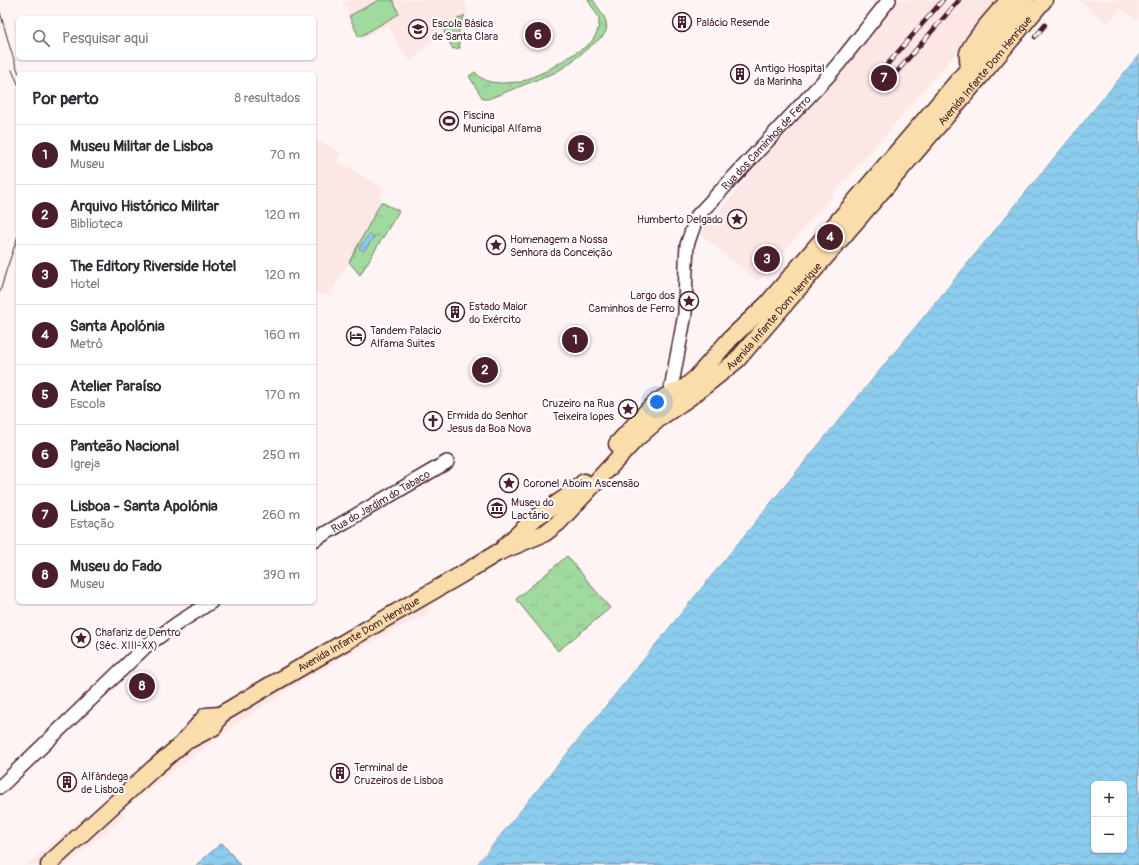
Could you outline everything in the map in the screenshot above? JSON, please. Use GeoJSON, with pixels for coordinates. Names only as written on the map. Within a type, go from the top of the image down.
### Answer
{"type":"FeatureCollection","features":[{"type":"Feature","properties":{"kind":"main road"},"geometry":{"type":"LineString","coordinates":[[974,84],[969,68],[968,51],[973,42],[1009,0]]}},
{"type":"Feature","properties":{"kind":"main road","name":"Avenida Infante Dom Henrique"},"geometry":{"type":"LineString","coordinates":[[497,553],[534,520],[572,493],[593,474],[648,409],[670,394],[684,388],[696,378],[730,339],[767,304],[969,68],[1024,0]]}},
{"type":"Feature","properties":{"kind":"main road","name":"Avenida Infante Dom Henrique"},"geometry":{"type":"LineString","coordinates":[[48,864],[182,744],[206,716],[220,715],[497,553],[545,533],[558,523],[635,440],[660,417],[706,386],[736,360],[974,84],[1044,0]]}},
{"type":"Feature","properties":{"kind":"main road"},"geometry":{"type":"LineString","coordinates":[[660,417],[670,394]]}},
{"type":"Feature","properties":{"kind":"street","name":"Rua dos Caminhos de Ferro"},"geometry":{"type":"LineString","coordinates":[[670,394],[685,314],[687,245],[697,216],[829,76],[889,0]]}},
{"type":"Feature","properties":{"kind":"street","name":"Rua do Jardim do Tabaco"},"geometry":{"type":"LineString","coordinates":[[316,539],[447,462]]}},
{"type":"Feature","properties":{"kind":"street"},"geometry":{"type":"LineString","coordinates":[[0,787],[131,660],[159,636],[208,604]]}},
{"type":"Feature","properties":{"kind":"shaded area","name":"Escola Básica de Santa Clara"},"geometry":{"type":"Polygon","coordinates":[[[349,0],[467,0],[464,1],[469,12],[448,24],[444,32],[410,61],[400,48],[388,25],[361,40],[343,3],[349,0]]]}},
{"type":"Feature","properties":{"kind":"shaded area"},"geometry":{"type":"Polygon","coordinates":[[[898,0],[1002,0],[758,282],[700,233],[898,0]]]}},
{"type":"Feature","properties":{"kind":"shaded area"},"geometry":{"type":"Polygon","coordinates":[[[1079,0],[1139,0],[1139,18],[1137,20],[1121,9],[1108,24],[1079,0]]]}},
{"type":"Feature","properties":{"kind":"shaded area"},"geometry":{"type":"Polygon","coordinates":[[[316,140],[341,152],[337,160],[385,189],[380,196],[383,198],[330,296],[316,293],[316,140]]]}},
{"type":"Feature","properties":{"kind":"shaded area"},"geometry":{"type":"Polygon","coordinates":[[[424,600],[431,612],[344,657],[298,684],[240,722],[178,767],[122,811],[126,816],[66,865],[26,865],[110,796],[113,800],[199,734],[424,600]]]}},
{"type":"Feature","properties":{"kind":"green space"},"geometry":{"type":"Polygon","coordinates":[[[379,0],[393,0],[399,14],[359,37],[349,16],[379,0]]]}},
{"type":"Feature","properties":{"kind":"green space"},"geometry":{"type":"Polygon","coordinates":[[[588,0],[593,0],[606,22],[607,27],[603,36],[566,66],[554,73],[488,99],[483,99],[469,76],[475,72],[481,78],[490,82],[521,82],[546,71],[587,46],[597,33],[599,25],[599,18],[588,0]]]}},
{"type":"Feature","properties":{"kind":"green space"},"geometry":{"type":"Polygon","coordinates":[[[465,15],[459,31],[460,48],[453,49],[444,32],[448,24],[465,15]]]}},
{"type":"Feature","properties":{"kind":"green space"},"geometry":{"type":"Polygon","coordinates":[[[381,202],[399,211],[360,275],[349,262],[381,202]]]}},
{"type":"Feature","properties":{"kind":"green space"},"geometry":{"type":"Polygon","coordinates":[[[567,556],[610,608],[558,651],[516,599],[567,556]]]}},
{"type":"Feature","properties":{"kind":"water"},"geometry":{"type":"Polygon","coordinates":[[[1139,54],[1139,865],[476,865],[767,507],[1139,54]]]}},
{"type":"Feature","properties":{"kind":"water"},"geometry":{"type":"Polygon","coordinates":[[[370,234],[374,237],[364,251],[359,248],[370,234]]]}},
{"type":"Feature","properties":{"kind":"water"},"geometry":{"type":"Polygon","coordinates":[[[222,843],[240,865],[196,865],[222,843]]]}},
{"type":"Feature","properties":{"kind":"pier"},"geometry":{"type":"Polygon","coordinates":[[[1139,52],[1139,54],[767,507],[476,865],[474,865],[766,506],[1139,52]]]}},
{"type":"Feature","properties":{"kind":"tram line"},"geometry":{"type":"LineString","coordinates":[[0,12],[18,72]]}},
{"type":"Feature","properties":{"kind":"tram line"},"geometry":{"type":"LineString","coordinates":[[12,70],[16,79]]}},
{"type":"Feature","properties":{"kind":"tram line"},"geometry":{"type":"LineString","coordinates":[[0,292],[16,242]]}},
{"type":"Feature","properties":{"kind":"railway"},"geometry":{"type":"LineString","coordinates":[[879,74],[943,0]]}},
{"type":"Feature","properties":{"kind":"railway"},"geometry":{"type":"LineString","coordinates":[[888,82],[959,0]]}},
{"type":"Feature","properties":{"kind":"railway"},"geometry":{"type":"LineString","coordinates":[[1035,37],[1045,25]]}},
{"type":"Feature","properties":{"kind":"place","name":"Palácio Resende"},"geometry":{"type":"Point","coordinates":[682,22]}},
{"type":"Feature","properties":{"kind":"place","name":"Escola Básica de Santa Clara"},"geometry":{"type":"Point","coordinates":[418,29]}},
{"type":"Feature","properties":{"kind":"place","name":"Panteão Nacional"},"geometry":{"type":"Point","coordinates":[538,35]}},
{"type":"Feature","properties":{"kind":"place","name":"Antigo Hospital da Marinha"},"geometry":{"type":"Point","coordinates":[740,74]}},
{"type":"Feature","properties":{"kind":"place","name":"Lisboa - Santa Apolónia"},"geometry":{"type":"Point","coordinates":[884,78]}},
{"type":"Feature","properties":{"kind":"place","name":"Piscina Municipal Alfama"},"geometry":{"type":"Point","coordinates":[449,121]}},
{"type":"Feature","properties":{"kind":"place","name":"Atelier Paraíso"},"geometry":{"type":"Point","coordinates":[581,148]}},
{"type":"Feature","properties":{"kind":"place","name":"Humberto Delgado"},"geometry":{"type":"Point","coordinates":[737,219]}},
{"type":"Feature","properties":{"kind":"place","name":"Santa Apolónia"},"geometry":{"type":"Point","coordinates":[830,237]}},
{"type":"Feature","properties":{"kind":"place","name":"Homenagem a Nossa Senhora da Conceição"},"geometry":{"type":"Point","coordinates":[496,245]}},
{"type":"Feature","properties":{"kind":"place","name":"The Editory Riverside Hotel"},"geometry":{"type":"Point","coordinates":[767,259]}},
{"type":"Feature","properties":{"kind":"place","name":"Largo dos Caminhos de Ferro"},"geometry":{"type":"Point","coordinates":[689,301]}},
{"type":"Feature","properties":{"kind":"place","name":"Estado Maior do Exército"},"geometry":{"type":"Point","coordinates":[455,312]}},
{"type":"Feature","properties":{"kind":"place","name":"Tandem Palacio Alfama Suites"},"geometry":{"type":"Point","coordinates":[356,336]}},
{"type":"Feature","properties":{"kind":"place","name":"Museu Militar de Lisboa"},"geometry":{"type":"Point","coordinates":[575,340]}},
{"type":"Feature","properties":{"kind":"place","name":"Arquivo Histórico Militar"},"geometry":{"type":"Point","coordinates":[485,370]}},
{"type":"Feature","properties":{"kind":"place","name":"Cruzeiro na Rua Teixeira lopes"},"geometry":{"type":"Point","coordinates":[628,409]}},
{"type":"Feature","properties":{"kind":"place","name":"Ermida do Senhor Jesus da Boa Nova"},"geometry":{"type":"Point","coordinates":[433,421]}},
{"type":"Feature","properties":{"kind":"place","name":"Coronel Aboim Ascensão"},"geometry":{"type":"Point","coordinates":[509,483]}},
{"type":"Feature","properties":{"kind":"place","name":"Museu do Lactário"},"geometry":{"type":"Point","coordinates":[497,508]}},
{"type":"Feature","properties":{"kind":"place","name":"Chafariz de Dentro (Séc. XIII-XX)"},"geometry":{"type":"Point","coordinates":[81,638]}},
{"type":"Feature","properties":{"kind":"place","name":"Museu do Fado"},"geometry":{"type":"Point","coordinates":[142,686]}},
{"type":"Feature","properties":{"kind":"place","name":"Terminal de Cruzeiros de Lisboa"},"geometry":{"type":"Point","coordinates":[340,773]}},
{"type":"Feature","properties":{"kind":"place","name":"Alfândega de Lisboa"},"geometry":{"type":"Point","coordinates":[67,782]}}]}
